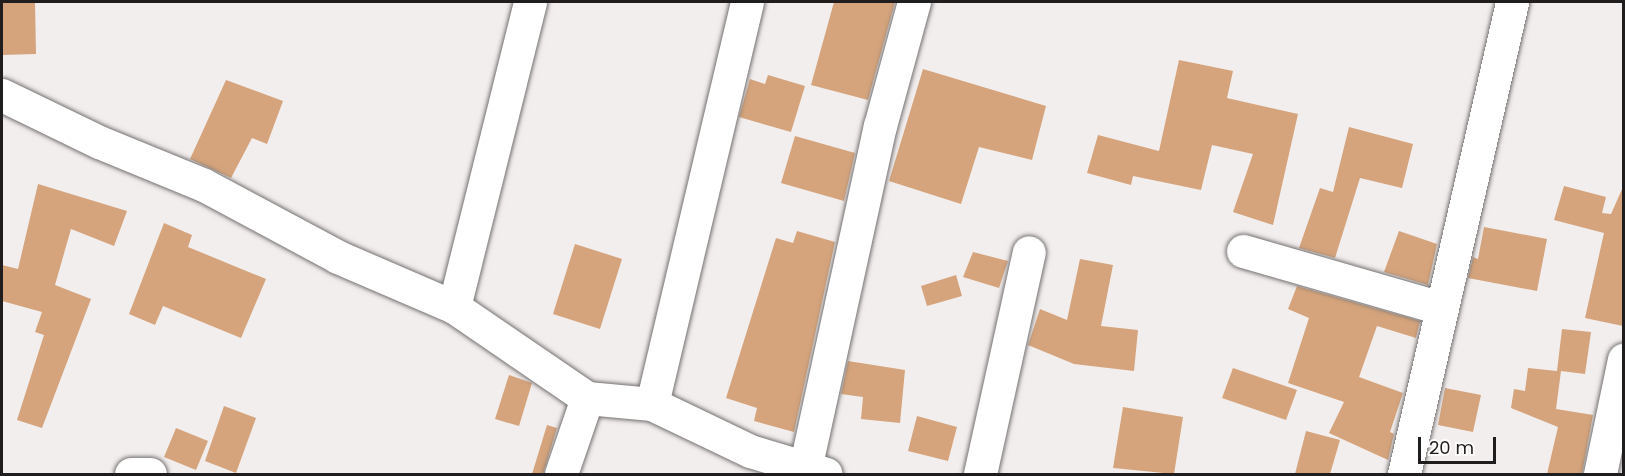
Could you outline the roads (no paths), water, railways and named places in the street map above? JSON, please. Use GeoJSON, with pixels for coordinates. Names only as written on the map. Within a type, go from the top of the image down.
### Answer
{"type":"FeatureCollection","features":[{"type":"Feature","properties":{"kind":"street"},"geometry":{"type":"LineString","coordinates":[[454,307],[530,2]]}},
{"type":"Feature","properties":{"kind":"street"},"geometry":{"type":"LineString","coordinates":[[652,404],[747,2]]}},
{"type":"Feature","properties":{"kind":"street"},"geometry":{"type":"LineString","coordinates":[[3,99],[204,185],[338,258],[454,307],[587,398],[652,404],[747,463],[815,472],[880,126],[914,2]]}},
{"type":"Feature","properties":{"kind":"street"},"geometry":{"type":"LineString","coordinates":[[1404,474],[1512,2]]}},
{"type":"Feature","properties":{"kind":"street"},"geometry":{"type":"LineString","coordinates":[[1243,251],[1441,308]]}},
{"type":"Feature","properties":{"kind":"street"},"geometry":{"type":"LineString","coordinates":[[980,474],[1029,252]]}},
{"type":"Feature","properties":{"kind":"street"},"geometry":{"type":"LineString","coordinates":[[1600,474],[1623,359]]}},
{"type":"Feature","properties":{"kind":"street"},"geometry":{"type":"LineString","coordinates":[[561,474],[587,398]]}},
{"type":"Feature","properties":{"kind":"street"},"geometry":{"type":"LineString","coordinates":[[130,474],[150,474]]}}]}
